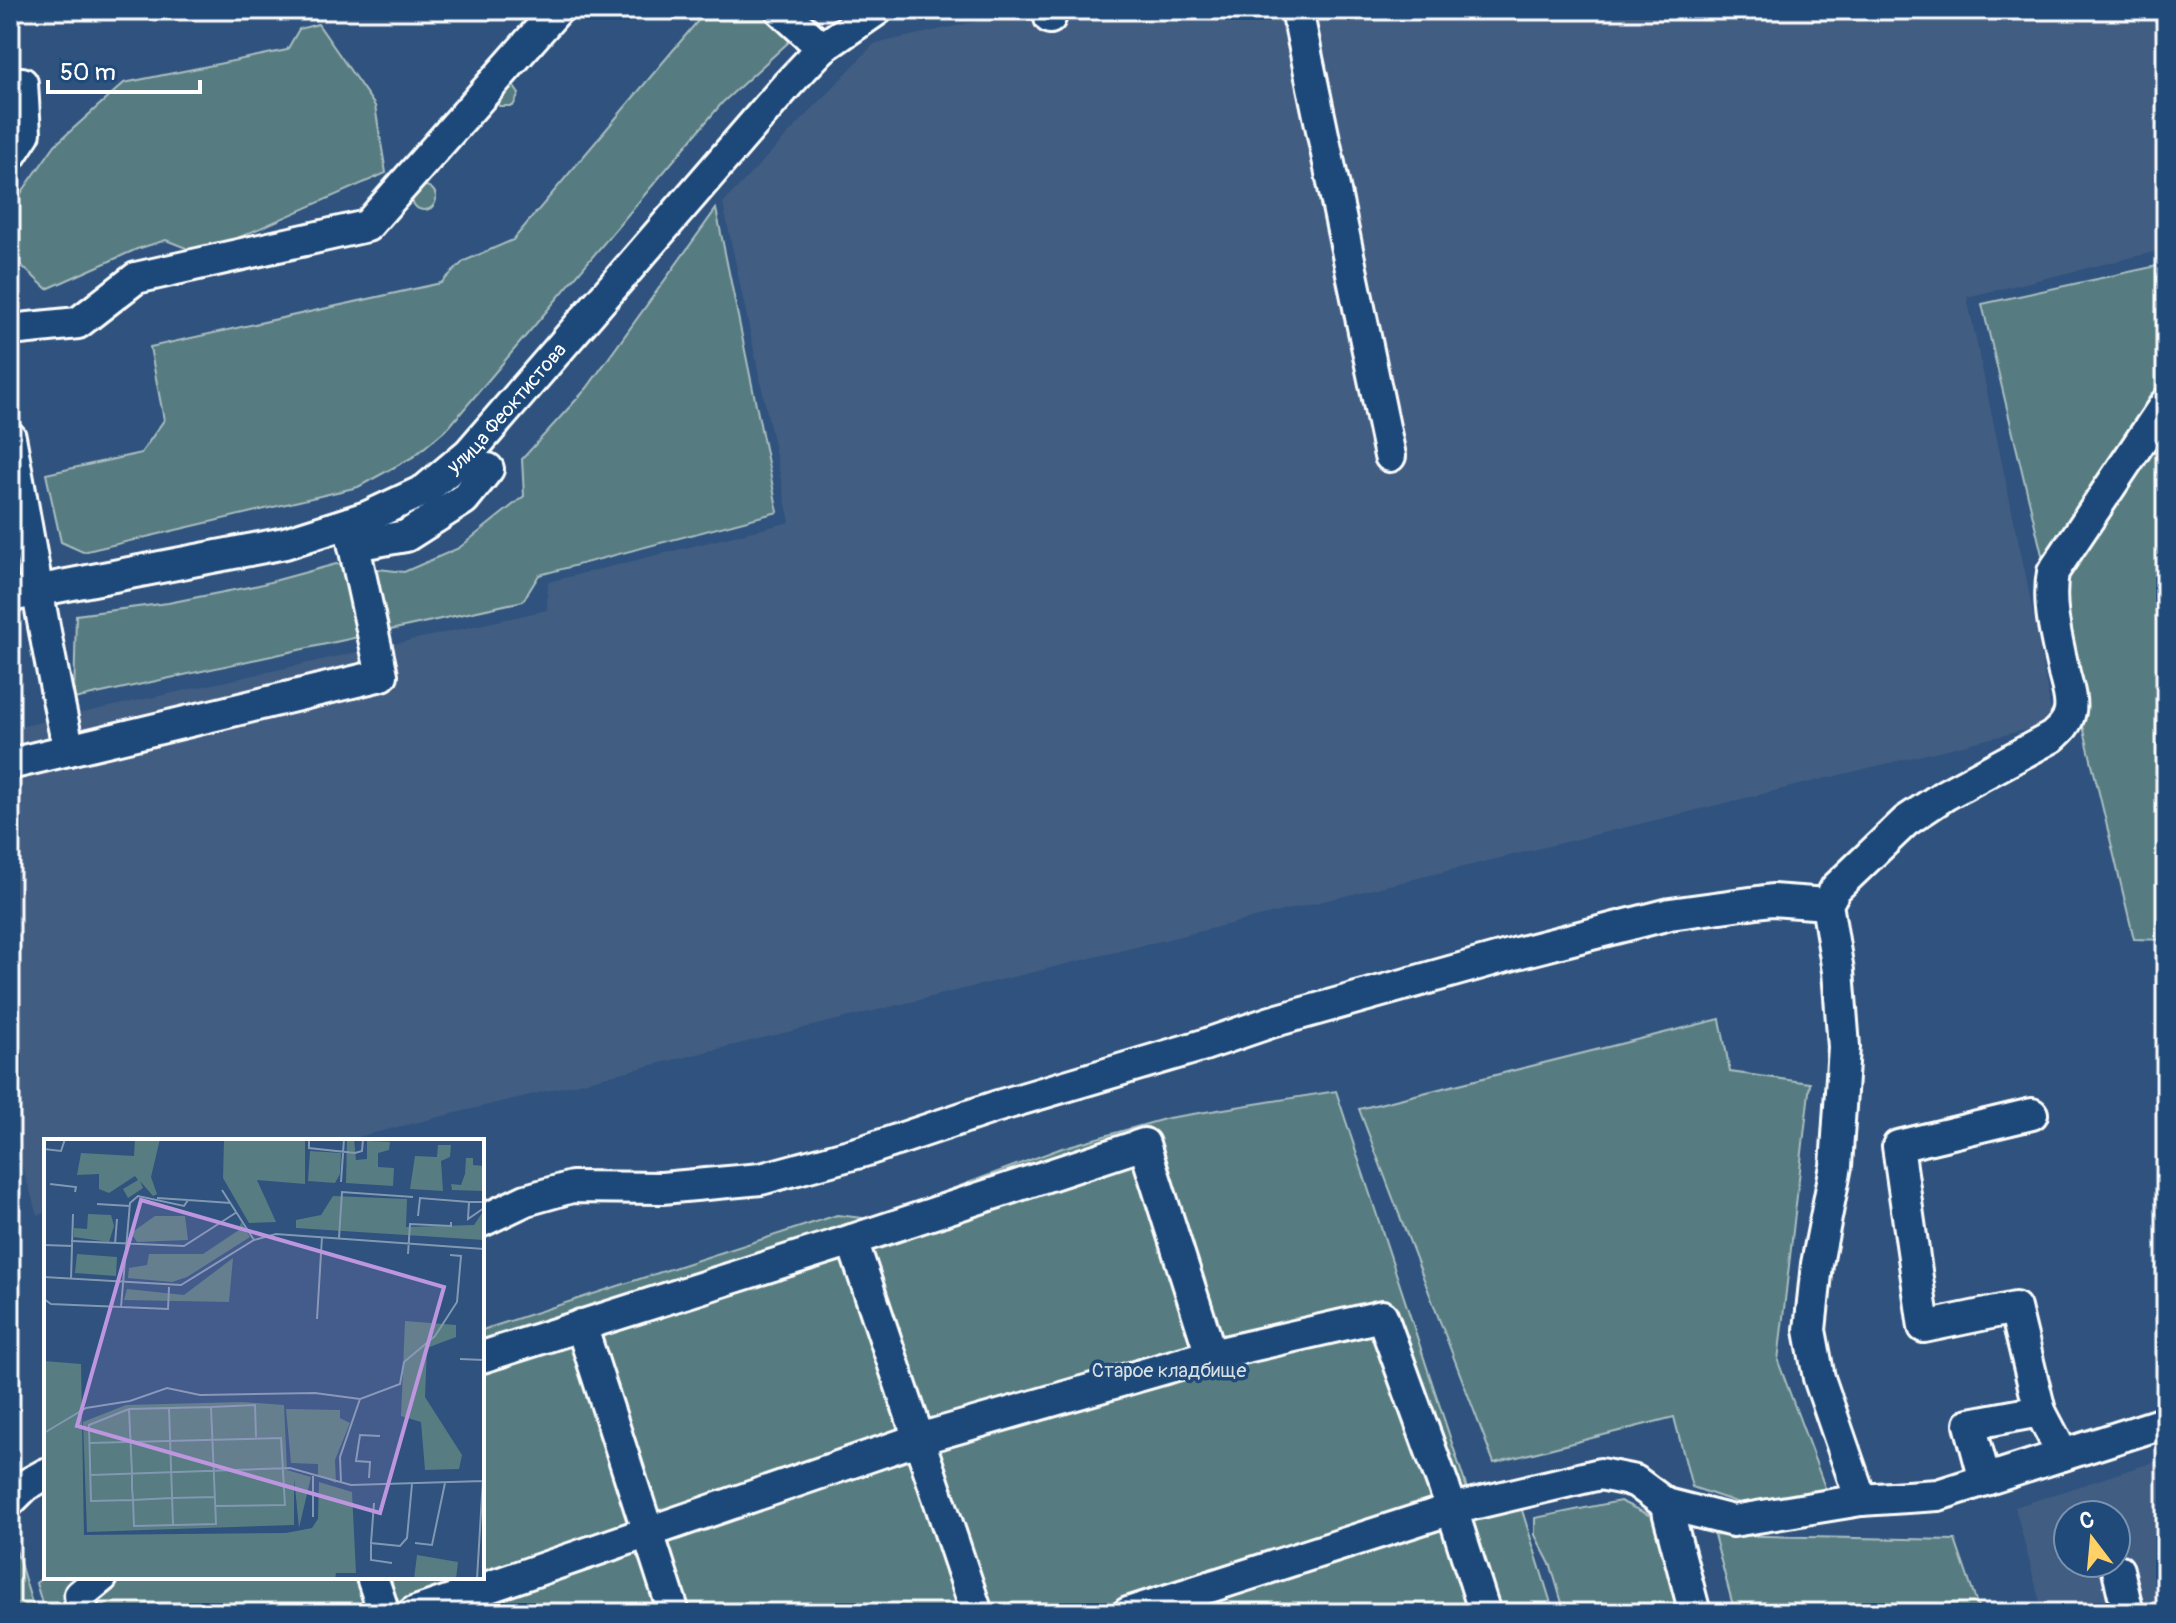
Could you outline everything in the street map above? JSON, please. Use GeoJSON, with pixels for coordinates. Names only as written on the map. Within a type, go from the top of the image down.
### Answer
{"type":"FeatureCollection","features":[{"type":"Feature","properties":{"kind":"street"},"geometry":{"type":"LineString","coordinates":[[10,330],[78,323],[136,278],[367,226],[557,10]]}},
{"type":"Feature","properties":{"kind":"street"},"geometry":{"type":"LineString","coordinates":[[781,10],[822,48]]}},
{"type":"Feature","properties":{"kind":"street","name":"улица Феоктистова"},"geometry":{"type":"LineString","coordinates":[[25,593],[285,543],[351,534],[425,490],[469,453],[822,48],[877,10]]}},
{"type":"Feature","properties":{"kind":"street"},"geometry":{"type":"LineString","coordinates":[[1297,10],[1390,456]]}},
{"type":"Feature","properties":{"kind":"street"},"geometry":{"type":"LineString","coordinates":[[10,156],[25,133],[22,83]]}},
{"type":"Feature","properties":{"kind":"street"},"geometry":{"type":"LineString","coordinates":[[1861,1500],[1819,1378],[1810,1330],[1817,1264],[1836,1166],[1844,1047],[1838,971],[1827,904],[1836,888],[1906,821],[1945,795],[2052,737],[2063,727],[2070,711],[2069,693],[2051,612],[2053,572],[2166,403]]}},
{"type":"Feature","properties":{"kind":"street"},"geometry":{"type":"LineString","coordinates":[[10,437],[25,593],[52,676],[69,750]]}},
{"type":"Feature","properties":{"kind":"street"},"geometry":{"type":"LineString","coordinates":[[10,764],[382,675],[351,534],[406,536],[464,499],[488,469]]}},
{"type":"Feature","properties":{"kind":"street"},"geometry":{"type":"LineString","coordinates":[[484,1220],[526,1200],[572,1187],[662,1188],[761,1179],[864,1151],[1271,1022],[1670,914],[1772,900],[1827,904]]}},
{"type":"Feature","properties":{"kind":"street"},"geometry":{"type":"LineString","coordinates":[[2032,1114],[1898,1146],[1924,1327],[2015,1308],[2040,1411],[2063,1455]]}},
{"type":"Feature","properties":{"kind":"street"},"geometry":{"type":"LineString","coordinates":[[484,1356],[1144,1144],[1211,1355]]}},
{"type":"Feature","properties":{"kind":"street"},"geometry":{"type":"LineString","coordinates":[[852,1240],[977,1613]]}},
{"type":"Feature","properties":{"kind":"street"},"geometry":{"type":"LineString","coordinates":[[413,1613],[919,1439],[1211,1355],[1382,1316],[1452,1509],[1485,1613]]}},
{"type":"Feature","properties":{"kind":"street"},"geometry":{"type":"LineString","coordinates":[[581,1325],[674,1613]]}},
{"type":"Feature","properties":{"kind":"street"},"geometry":{"type":"LineString","coordinates":[[1985,1480],[1970,1424],[2040,1411]]}},
{"type":"Feature","properties":{"kind":"street"},"geometry":{"type":"LineString","coordinates":[[1128,1613],[1452,1509],[1600,1474],[1635,1481],[1666,1504],[1733,1521],[1861,1500],[1938,1495],[2166,1422]]}},
{"type":"Feature","properties":{"kind":"street"},"geometry":{"type":"LineString","coordinates":[[10,1501],[26,1485],[44,1475]]}},
{"type":"Feature","properties":{"kind":"street"},"geometry":{"type":"LineString","coordinates":[[1666,1504],[1695,1613]]}},
{"type":"Feature","properties":{"kind":"street"},"geometry":{"type":"LineString","coordinates":[[83,1613],[80,1595],[100,1579]]}},
{"type":"Feature","properties":{"kind":"street"},"geometry":{"type":"LineString","coordinates":[[373,1579],[384,1613]]}},
{"type":"Feature","properties":{"kind":"street"},"geometry":{"type":"LineString","coordinates":[[2120,1579],[2128,1613]]}},
{"type":"Feature","properties":{"kind":"shaded area"},"geometry":{"type":"Polygon","coordinates":[[[1029,10],[2166,10],[2166,249],[1967,297],[2027,582],[2053,723],[349,1139],[44,1139],[44,1214],[38,1215],[14,1142],[10,1142],[10,729],[547,610],[548,582],[790,522],[723,203],[874,44],[1029,10]]]}},
{"type":"Feature","properties":{"kind":"shaded area"},"geometry":{"type":"Polygon","coordinates":[[[2166,1458],[2166,1613],[2043,1613],[2015,1507],[2166,1458]]]}},
{"type":"Feature","properties":{"kind":"green space"},"geometry":{"type":"Polygon","coordinates":[[[707,10],[760,10],[791,40],[722,103],[449,427],[413,457],[358,487],[83,552],[61,542],[46,474],[141,453],[164,420],[150,347],[441,283],[464,261],[513,240],[707,10]]]}},
{"type":"Feature","properties":{"kind":"green space"},"geometry":{"type":"Polygon","coordinates":[[[318,24],[375,106],[386,173],[201,254],[166,240],[137,249],[47,289],[10,255],[10,209],[55,145],[124,83],[287,50],[299,29],[318,24]]]}},
{"type":"Feature","properties":{"kind":"green space"},"geometry":{"type":"Polygon","coordinates":[[[512,84],[519,94],[513,106],[499,106],[496,102],[512,84]]]}},
{"type":"Feature","properties":{"kind":"green space"},"geometry":{"type":"Polygon","coordinates":[[[424,186],[433,189],[436,198],[433,207],[424,210],[415,207],[412,198],[415,189],[424,186]]]}},
{"type":"Feature","properties":{"kind":"green space"},"geometry":{"type":"Polygon","coordinates":[[[716,209],[778,512],[539,575],[523,601],[74,699],[76,615],[168,603],[259,585],[336,564],[404,572],[459,548],[524,496],[522,459],[587,388],[716,209]]]}},
{"type":"Feature","properties":{"kind":"green space"},"geometry":{"type":"Polygon","coordinates":[[[2166,264],[2166,940],[2134,939],[1982,304],[2166,264]]]}},
{"type":"Feature","properties":{"kind":"green space"},"geometry":{"type":"Polygon","coordinates":[[[1720,1019],[1730,1072],[1810,1083],[1778,1361],[1833,1509],[1745,1505],[1692,1487],[1674,1417],[1494,1463],[1359,1109],[1720,1019]]]}},
{"type":"Feature","properties":{"kind":"green space","name":"Старое кладбище"},"geometry":{"type":"Polygon","coordinates":[[[1336,1091],[1478,1519],[1521,1507],[1554,1613],[45,1613],[36,1583],[44,1577],[484,1579],[484,1329],[837,1215],[871,1219],[1062,1148],[1168,1118],[1336,1091]]]}},
{"type":"Feature","properties":{"kind":"green space"},"geometry":{"type":"Polygon","coordinates":[[[1620,1501],[1655,1518],[1679,1602],[1663,1613],[1565,1613],[1551,1566],[1535,1535],[1535,1518],[1620,1501]]]}},
{"type":"Feature","properties":{"kind":"green space"},"geometry":{"type":"Polygon","coordinates":[[[10,1530],[35,1613],[10,1613],[10,1530]]]}},
{"type":"Feature","properties":{"kind":"green space"},"geometry":{"type":"Polygon","coordinates":[[[1714,1535],[1955,1540],[1980,1613],[1735,1613],[1714,1535]]]}}]}
